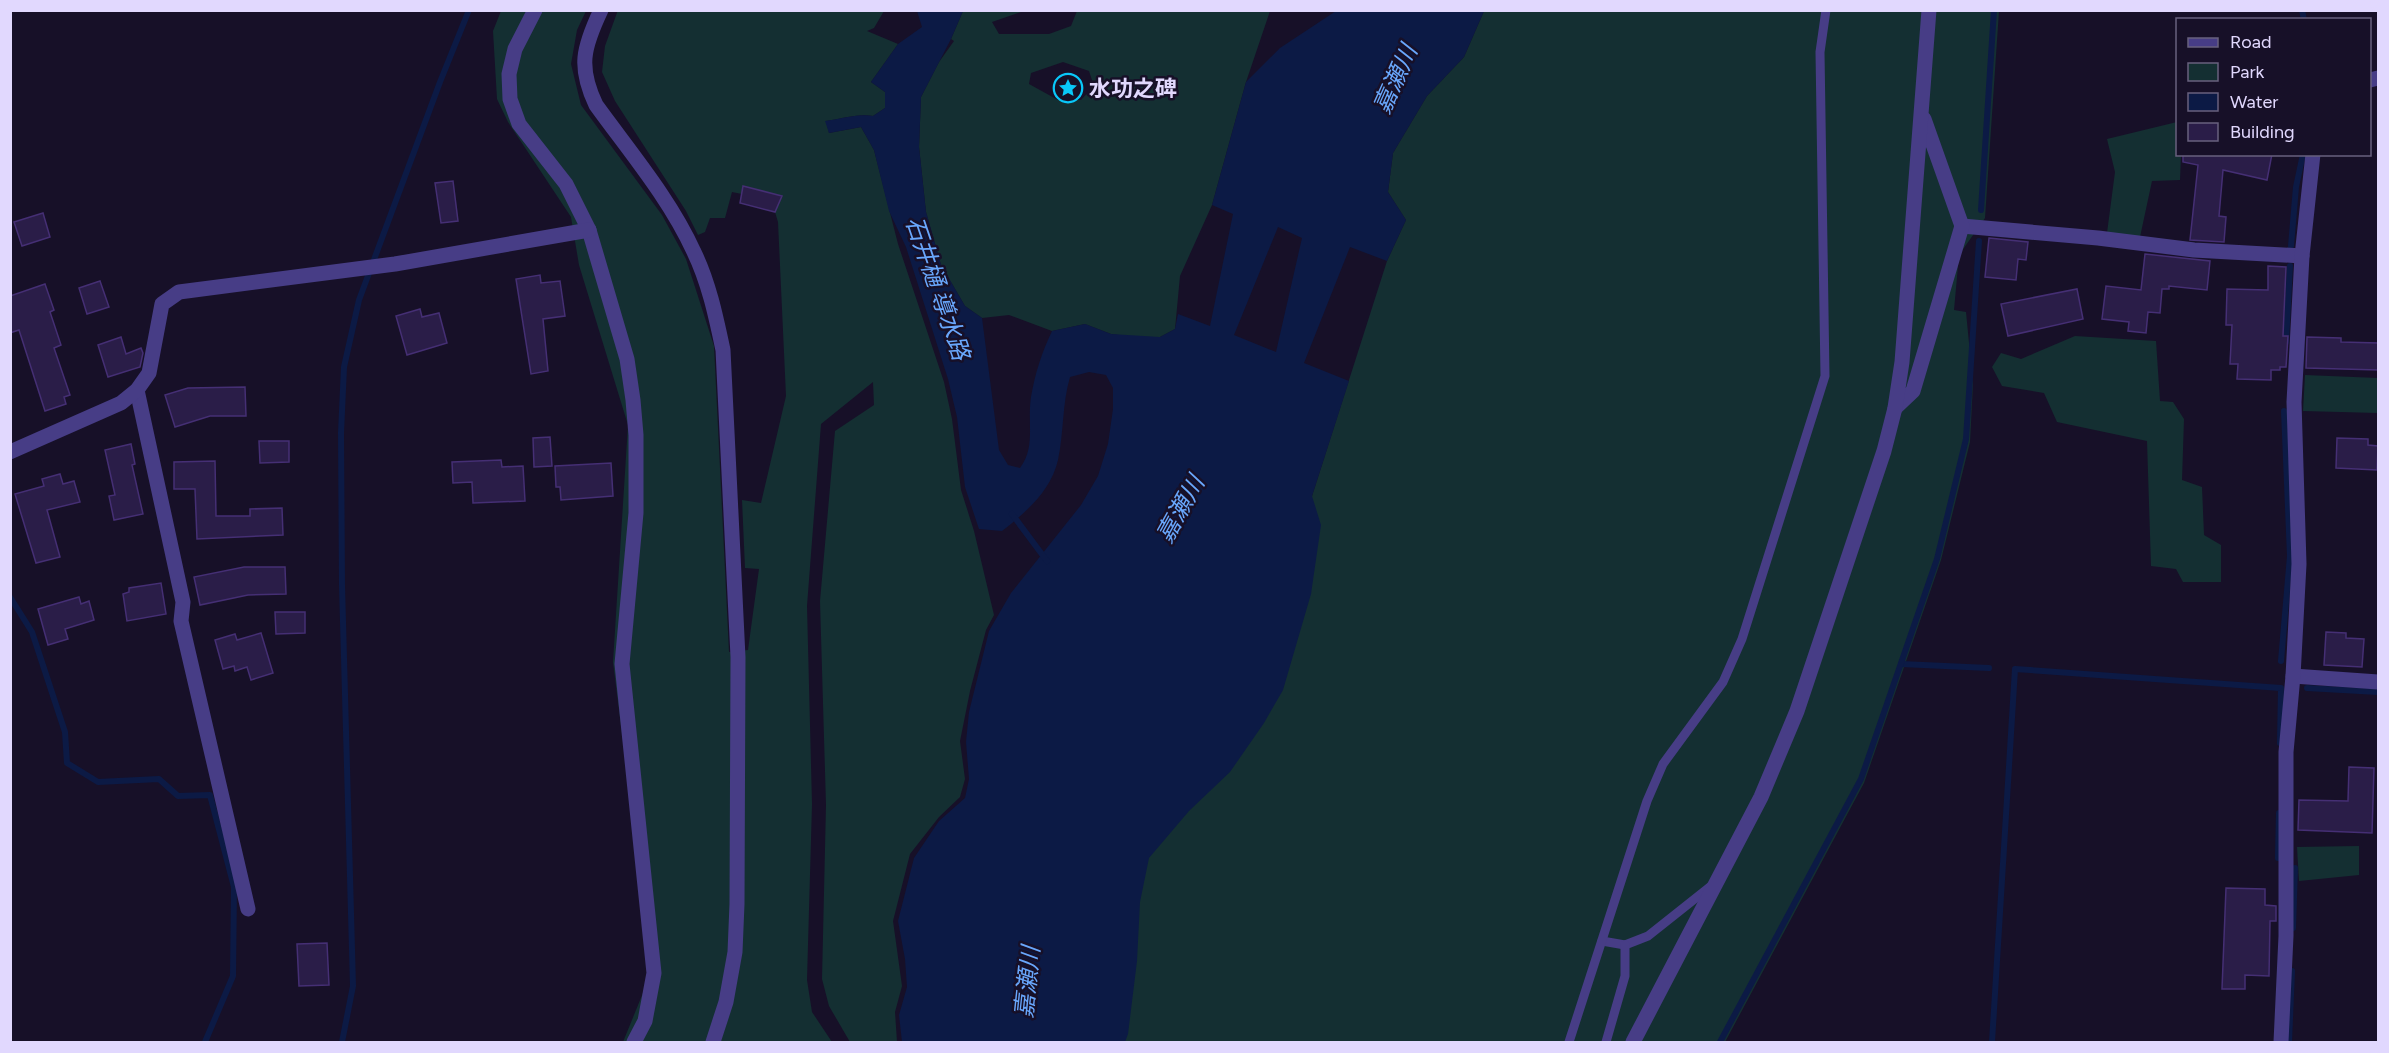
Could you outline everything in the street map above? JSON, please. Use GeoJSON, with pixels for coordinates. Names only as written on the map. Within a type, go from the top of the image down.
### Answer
{"type":"FeatureCollection","features":[{"type":"Feature","properties":{"kind":"street"},"geometry":{"type":"LineString","coordinates":[[535,10],[515,49],[509,74],[510,99],[519,124],[566,184],[589,230],[627,359],[636,435],[636,513],[622,664],[654,973],[645,1021],[634,1042]]}},
{"type":"Feature","properties":{"kind":"street"},"geometry":{"type":"LineString","coordinates":[[601,10],[587,42],[583,69],[587,87],[596,105],[670,209],[694,252],[712,302],[723,350],[738,657],[737,904],[735,952],[726,1002],[713,1042]]}},
{"type":"Feature","properties":{"kind":"street"},"geometry":{"type":"LineString","coordinates":[[1633,1042],[1761,796],[1797,711],[1884,451],[1895,408],[1902,362],[1929,10]]}},
{"type":"Feature","properties":{"kind":"street"},"geometry":{"type":"LineString","coordinates":[[1895,408],[1913,391],[1962,226],[1922,114]]}},
{"type":"Feature","properties":{"kind":"street"},"geometry":{"type":"LineString","coordinates":[[2281,1042],[2286,936],[2286,752],[2299,564],[2294,402],[2302,256],[2313,156]]}},
{"type":"Feature","properties":{"kind":"street"},"geometry":{"type":"LineString","coordinates":[[1962,226],[2098,238],[2194,250],[2302,256]]}},
{"type":"Feature","properties":{"kind":"street"},"geometry":{"type":"LineString","coordinates":[[10,452],[121,403],[137,390],[149,373],[162,304],[179,292],[395,264],[589,230]]}},
{"type":"Feature","properties":{"kind":"street"},"geometry":{"type":"LineString","coordinates":[[137,390],[183,602],[181,621],[248,909]]}},
{"type":"Feature","properties":{"kind":"street"},"geometry":{"type":"LineString","coordinates":[[2293,676],[2379,682]]}},
{"type":"Feature","properties":{"kind":"street"},"geometry":{"type":"LineString","coordinates":[[1640,1042],[1642,1024]]}},
{"type":"Feature","properties":{"kind":"lane"},"geometry":{"type":"LineString","coordinates":[[1569,1042],[1647,801],[1664,764],[1723,682],[1742,639],[1825,376],[1820,52],[1826,10]]}},
{"type":"Feature","properties":{"kind":"lane"},"geometry":{"type":"LineString","coordinates":[[1602,940],[1625,945],[1648,936],[1717,881]]}},
{"type":"Feature","properties":{"kind":"lane"},"geometry":{"type":"LineString","coordinates":[[1606,1042],[1625,976],[1625,945]]}},
{"type":"Feature","properties":{"kind":"green space"},"geometry":{"type":"Polygon","coordinates":[[[618,10],[884,11],[874,28],[867,31],[898,44],[871,82],[885,92],[885,108],[873,116],[855,116],[826,121],[829,133],[861,127],[874,150],[898,244],[944,382],[952,419],[961,490],[974,531],[994,615],[986,630],[960,741],[965,779],[960,797],[939,817],[910,854],[893,921],[902,986],[895,1012],[897,1042],[850,1042],[829,1006],[822,979],[826,805],[820,601],[835,431],[874,405],[873,382],[821,424],[807,606],[812,804],[807,980],[812,1012],[832,1042],[623,1042],[647,983],[648,942],[613,662],[628,425],[579,265],[571,217],[508,122],[497,99],[493,31],[501,11],[586,11],[577,30],[571,64],[581,105],[662,215],[686,259],[714,346],[729,652],[748,650],[759,569],[745,568],[742,500],[761,503],[786,396],[778,222],[775,212],[781,197],[743,186],[742,194],[732,192],[725,218],[710,218],[705,232],[698,235],[686,211],[615,101],[602,72],[605,46],[618,10]]]}},
{"type":"Feature","properties":{"kind":"green space"},"geometry":{"type":"Polygon","coordinates":[[[963,11],[1024,11],[992,22],[999,34],[1049,34],[1071,26],[1077,11],[1270,11],[1246,82],[1212,205],[1180,276],[1175,329],[1160,337],[1111,334],[1085,324],[1052,331],[1009,315],[982,318],[965,306],[941,265],[926,212],[919,147],[921,97],[939,62],[954,41],[951,39],[963,11]],[[1063,62],[1031,73],[1029,84],[1058,100],[1081,100],[1094,86],[1089,71],[1063,62]]]}},
{"type":"Feature","properties":{"kind":"green space"},"geometry":{"type":"Polygon","coordinates":[[[1484,11],[1999,11],[1985,218],[1959,255],[1954,310],[1966,312],[1973,384],[1970,442],[1941,560],[1864,783],[1725,1042],[1053,1042],[1312,496],[1387,261],[1406,220],[1388,192],[1393,153],[1427,96],[1464,57],[1484,11]]]}},
{"type":"Feature","properties":{"kind":"green space"},"geometry":{"type":"Polygon","coordinates":[[[2176,122],[2176,156],[2181,156],[2180,180],[2152,181],[2140,237],[2107,233],[2115,172],[2107,139],[2176,122]]]}},
{"type":"Feature","properties":{"kind":"green space"},"geometry":{"type":"Polygon","coordinates":[[[2075,336],[2156,341],[2160,401],[2173,402],[2184,419],[2182,480],[2202,487],[2204,535],[2221,545],[2221,582],[2183,582],[2176,569],[2151,566],[2147,441],[2057,422],[2044,393],[2002,386],[1992,367],[2001,353],[2021,359],[2075,336]]]}},
{"type":"Feature","properties":{"kind":"green space"},"geometry":{"type":"Polygon","coordinates":[[[2305,375],[2378,378],[2378,413],[2303,411],[2305,375]]]}},
{"type":"Feature","properties":{"kind":"green space"},"geometry":{"type":"Polygon","coordinates":[[[2359,846],[2359,875],[2299,881],[2297,847],[2359,846]]]}},
{"type":"Feature","properties":{"kind":"water"},"geometry":{"type":"Polygon","coordinates":[[[917,11],[963,11],[921,97],[919,147],[926,212],[941,265],[965,306],[982,318],[999,450],[1008,465],[1020,468],[1028,452],[1031,397],[1042,355],[1052,331],[1085,324],[1111,334],[1160,337],[1175,329],[1178,314],[1210,326],[1233,214],[1212,205],[1246,82],[1280,48],[1336,11],[1484,11],[1464,57],[1427,96],[1393,153],[1388,192],[1406,220],[1387,261],[1350,247],[1304,363],[1349,381],[1312,496],[1321,525],[1311,594],[1283,690],[1264,723],[1230,772],[1189,811],[1149,858],[1140,902],[1137,961],[1125,1042],[902,1042],[899,1015],[907,987],[905,959],[898,921],[914,858],[939,821],[965,798],[969,779],[966,742],[969,712],[989,631],[1011,593],[1081,505],[1098,476],[1108,444],[1113,409],[1113,388],[1106,375],[1089,372],[1070,377],[1058,460],[1050,482],[1036,500],[1002,531],[979,529],[965,487],[957,417],[948,379],[906,247],[889,211],[874,150],[861,127],[829,133],[825,121],[855,116],[873,116],[885,108],[885,92],[871,82],[898,44],[922,27],[917,11]],[[1278,227],[1234,335],[1276,352],[1302,238],[1278,227]]]}},
{"type":"Feature","properties":{"kind":"building"},"geometry":{"type":"Polygon","coordinates":[[[2183,156],[2272,156],[2267,180],[2223,170],[2219,216],[2226,217],[2224,242],[2190,240],[2198,165],[2183,162],[2183,156]]]}},
{"type":"Feature","properties":{"kind":"building"},"geometry":{"type":"Polygon","coordinates":[[[453,181],[458,221],[441,223],[435,183],[453,181]]]}},
{"type":"Feature","properties":{"kind":"building"},"geometry":{"type":"Polygon","coordinates":[[[743,186],[782,196],[775,212],[740,203],[743,186]]]}},
{"type":"Feature","properties":{"kind":"building"},"geometry":{"type":"Polygon","coordinates":[[[43,213],[50,237],[22,246],[14,222],[43,213]]]}},
{"type":"Feature","properties":{"kind":"building"},"geometry":{"type":"Polygon","coordinates":[[[1989,238],[2028,242],[2026,260],[2018,259],[2016,280],[1985,277],[1989,238]]]}},
{"type":"Feature","properties":{"kind":"building"},"geometry":{"type":"Polygon","coordinates":[[[2145,254],[2210,261],[2207,290],[2169,286],[2169,289],[2162,289],[2160,313],[2148,312],[2146,333],[2128,331],[2129,322],[2102,319],[2106,286],[2141,290],[2145,254]]]}},
{"type":"Feature","properties":{"kind":"building"},"geometry":{"type":"Polygon","coordinates":[[[2268,266],[2286,267],[2283,336],[2288,336],[2286,367],[2271,370],[2271,380],[2237,379],[2238,364],[2230,364],[2232,325],[2226,325],[2227,289],[2268,290],[2268,266]]]}},
{"type":"Feature","properties":{"kind":"building"},"geometry":{"type":"Polygon","coordinates":[[[540,275],[541,283],[560,281],[565,316],[543,319],[548,371],[531,374],[516,279],[540,275]]]}},
{"type":"Feature","properties":{"kind":"building"},"geometry":{"type":"Polygon","coordinates":[[[100,281],[109,307],[87,314],[79,288],[100,281]]]}},
{"type":"Feature","properties":{"kind":"building"},"geometry":{"type":"Polygon","coordinates":[[[45,284],[54,310],[50,312],[61,345],[54,348],[70,395],[64,397],[66,404],[45,411],[19,330],[10,333],[10,296],[45,284]]]}},
{"type":"Feature","properties":{"kind":"building"},"geometry":{"type":"Polygon","coordinates":[[[2077,289],[2083,319],[2008,336],[2001,304],[2077,289]]]}},
{"type":"Feature","properties":{"kind":"building"},"geometry":{"type":"Polygon","coordinates":[[[420,309],[422,317],[439,313],[447,343],[407,355],[396,316],[420,309]]]}},
{"type":"Feature","properties":{"kind":"building"},"geometry":{"type":"Polygon","coordinates":[[[121,337],[126,354],[141,348],[143,353],[140,367],[108,377],[98,345],[121,337]]]}},
{"type":"Feature","properties":{"kind":"building"},"geometry":{"type":"Polygon","coordinates":[[[2307,337],[2341,338],[2341,342],[2379,343],[2379,370],[2306,368],[2307,337]]]}},
{"type":"Feature","properties":{"kind":"building"},"geometry":{"type":"Polygon","coordinates":[[[245,387],[246,416],[210,416],[175,427],[165,395],[188,388],[245,387]]]}},
{"type":"Feature","properties":{"kind":"building"},"geometry":{"type":"Polygon","coordinates":[[[550,437],[552,466],[534,467],[533,438],[550,437]]]}},
{"type":"Feature","properties":{"kind":"building"},"geometry":{"type":"Polygon","coordinates":[[[2337,438],[2368,439],[2368,445],[2378,446],[2377,470],[2336,468],[2337,438]]]}},
{"type":"Feature","properties":{"kind":"building"},"geometry":{"type":"Polygon","coordinates":[[[259,441],[289,441],[289,462],[260,463],[259,441]]]}},
{"type":"Feature","properties":{"kind":"building"},"geometry":{"type":"Polygon","coordinates":[[[131,444],[135,464],[132,465],[143,514],[114,520],[109,496],[115,495],[105,450],[131,444]]]}},
{"type":"Feature","properties":{"kind":"building"},"geometry":{"type":"Polygon","coordinates":[[[501,460],[502,467],[523,466],[525,501],[473,503],[472,482],[453,483],[452,462],[501,460]]]}},
{"type":"Feature","properties":{"kind":"building"},"geometry":{"type":"Polygon","coordinates":[[[215,461],[216,516],[250,516],[250,509],[282,508],[283,535],[197,539],[195,489],[174,489],[174,462],[215,461]]]}},
{"type":"Feature","properties":{"kind":"building"},"geometry":{"type":"Polygon","coordinates":[[[611,463],[613,496],[561,500],[560,487],[556,487],[555,466],[611,463]]]}},
{"type":"Feature","properties":{"kind":"building"},"geometry":{"type":"Polygon","coordinates":[[[60,474],[63,484],[74,481],[80,502],[47,510],[60,557],[36,563],[15,494],[44,486],[42,479],[60,474]]]}},
{"type":"Feature","properties":{"kind":"building"},"geometry":{"type":"Polygon","coordinates":[[[244,567],[285,567],[286,594],[248,595],[200,605],[194,577],[244,567]]]}},
{"type":"Feature","properties":{"kind":"building"},"geometry":{"type":"Polygon","coordinates":[[[161,583],[166,614],[127,621],[123,594],[129,592],[129,588],[161,583]]]}},
{"type":"Feature","properties":{"kind":"building"},"geometry":{"type":"Polygon","coordinates":[[[79,597],[81,604],[89,601],[94,620],[65,629],[68,639],[48,645],[38,609],[79,597]]]}},
{"type":"Feature","properties":{"kind":"building"},"geometry":{"type":"Polygon","coordinates":[[[275,612],[305,612],[305,633],[276,634],[275,612]]]}},
{"type":"Feature","properties":{"kind":"building"},"geometry":{"type":"Polygon","coordinates":[[[2326,632],[2346,633],[2346,638],[2364,639],[2362,667],[2324,665],[2326,632]]]}},
{"type":"Feature","properties":{"kind":"building"},"geometry":{"type":"Polygon","coordinates":[[[261,633],[273,673],[251,680],[247,667],[235,671],[234,666],[223,669],[215,640],[235,634],[237,640],[261,633]]]}},
{"type":"Feature","properties":{"kind":"building"},"geometry":{"type":"Polygon","coordinates":[[[2349,767],[2374,768],[2372,833],[2298,830],[2299,800],[2348,801],[2349,767]]]}},
{"type":"Feature","properties":{"kind":"building"},"geometry":{"type":"Polygon","coordinates":[[[2226,888],[2265,889],[2265,905],[2276,906],[2276,921],[2270,921],[2269,976],[2245,975],[2245,989],[2222,989],[2226,888]]]}},
{"type":"Feature","properties":{"kind":"building"},"geometry":{"type":"Polygon","coordinates":[[[327,943],[329,985],[299,986],[297,944],[327,943]]]}},
{"type":"Feature","properties":{"kind":"waterway"},"geometry":{"type":"LineString","coordinates":[[342,1042],[353,986],[342,585],[341,433],[344,367],[359,300],[469,10]]}},
{"type":"Feature","properties":{"kind":"waterway"},"geometry":{"type":"LineString","coordinates":[[1981,210],[1994,10]]}},
{"type":"Feature","properties":{"kind":"waterway"},"geometry":{"type":"LineString","coordinates":[[2302,10],[2304,18]]}},
{"type":"Feature","properties":{"kind":"waterway"},"geometry":{"type":"LineString","coordinates":[[2291,246],[2296,187],[2303,156]]}},
{"type":"Feature","properties":{"kind":"waterway"},"geometry":{"type":"LineString","coordinates":[[1720,1042],[1861,779],[1937,559],[1966,439],[1979,241]]}},
{"type":"Feature","properties":{"kind":"waterway"},"geometry":{"type":"LineString","coordinates":[[2286,342],[2290,266]]}},
{"type":"Feature","properties":{"kind":"waterway"},"geometry":{"type":"LineString","coordinates":[[2281,661],[2290,556],[2284,411]]}},
{"type":"Feature","properties":{"kind":"waterway"},"geometry":{"type":"LineString","coordinates":[[1012,514],[1047,561]]}},
{"type":"Feature","properties":{"kind":"waterway"},"geometry":{"type":"LineString","coordinates":[[10,597],[32,632],[65,732],[67,763],[98,782],[159,779],[178,796],[210,795],[234,887],[233,976],[205,1042]]}},
{"type":"Feature","properties":{"kind":"waterway"},"geometry":{"type":"LineString","coordinates":[[1901,664],[1989,668]]}},
{"type":"Feature","properties":{"kind":"waterway"},"geometry":{"type":"LineString","coordinates":[[1992,1042],[2015,669],[2281,688],[2280,743]]}},
{"type":"Feature","properties":{"kind":"waterway"},"geometry":{"type":"LineString","coordinates":[[2307,688],[2378,692]]}},
{"type":"Feature","properties":{"kind":"waterway"},"geometry":{"type":"LineString","coordinates":[[2278,858],[2279,813]]}},
{"type":"Feature","properties":{"kind":"waterway"},"geometry":{"type":"LineString","coordinates":[[2293,928],[2295,868]]}},
{"type":"Feature","properties":{"kind":"waterway"},"geometry":{"type":"LineString","coordinates":[[2289,1042],[2292,971]]}},
{"type":"Feature","properties":{"kind":"place","name":"水功之碑"},"geometry":{"type":"Point","coordinates":[1068,88]}},
{"type":"Feature","properties":{"kind":"water label","name":"嘉瀬川"},"geometry":{"type":"Point","coordinates":[1395,79]}},
{"type":"Feature","properties":{"kind":"water label","name":"石井樋 導水路"},"geometry":{"type":"Point","coordinates":[938,288]}},
{"type":"Feature","properties":{"kind":"water label","name":"嘉瀬川"},"geometry":{"type":"Point","coordinates":[1180,509]}},
{"type":"Feature","properties":{"kind":"water label","name":"嘉瀬川"},"geometry":{"type":"Point","coordinates":[1027,982]}}]}
